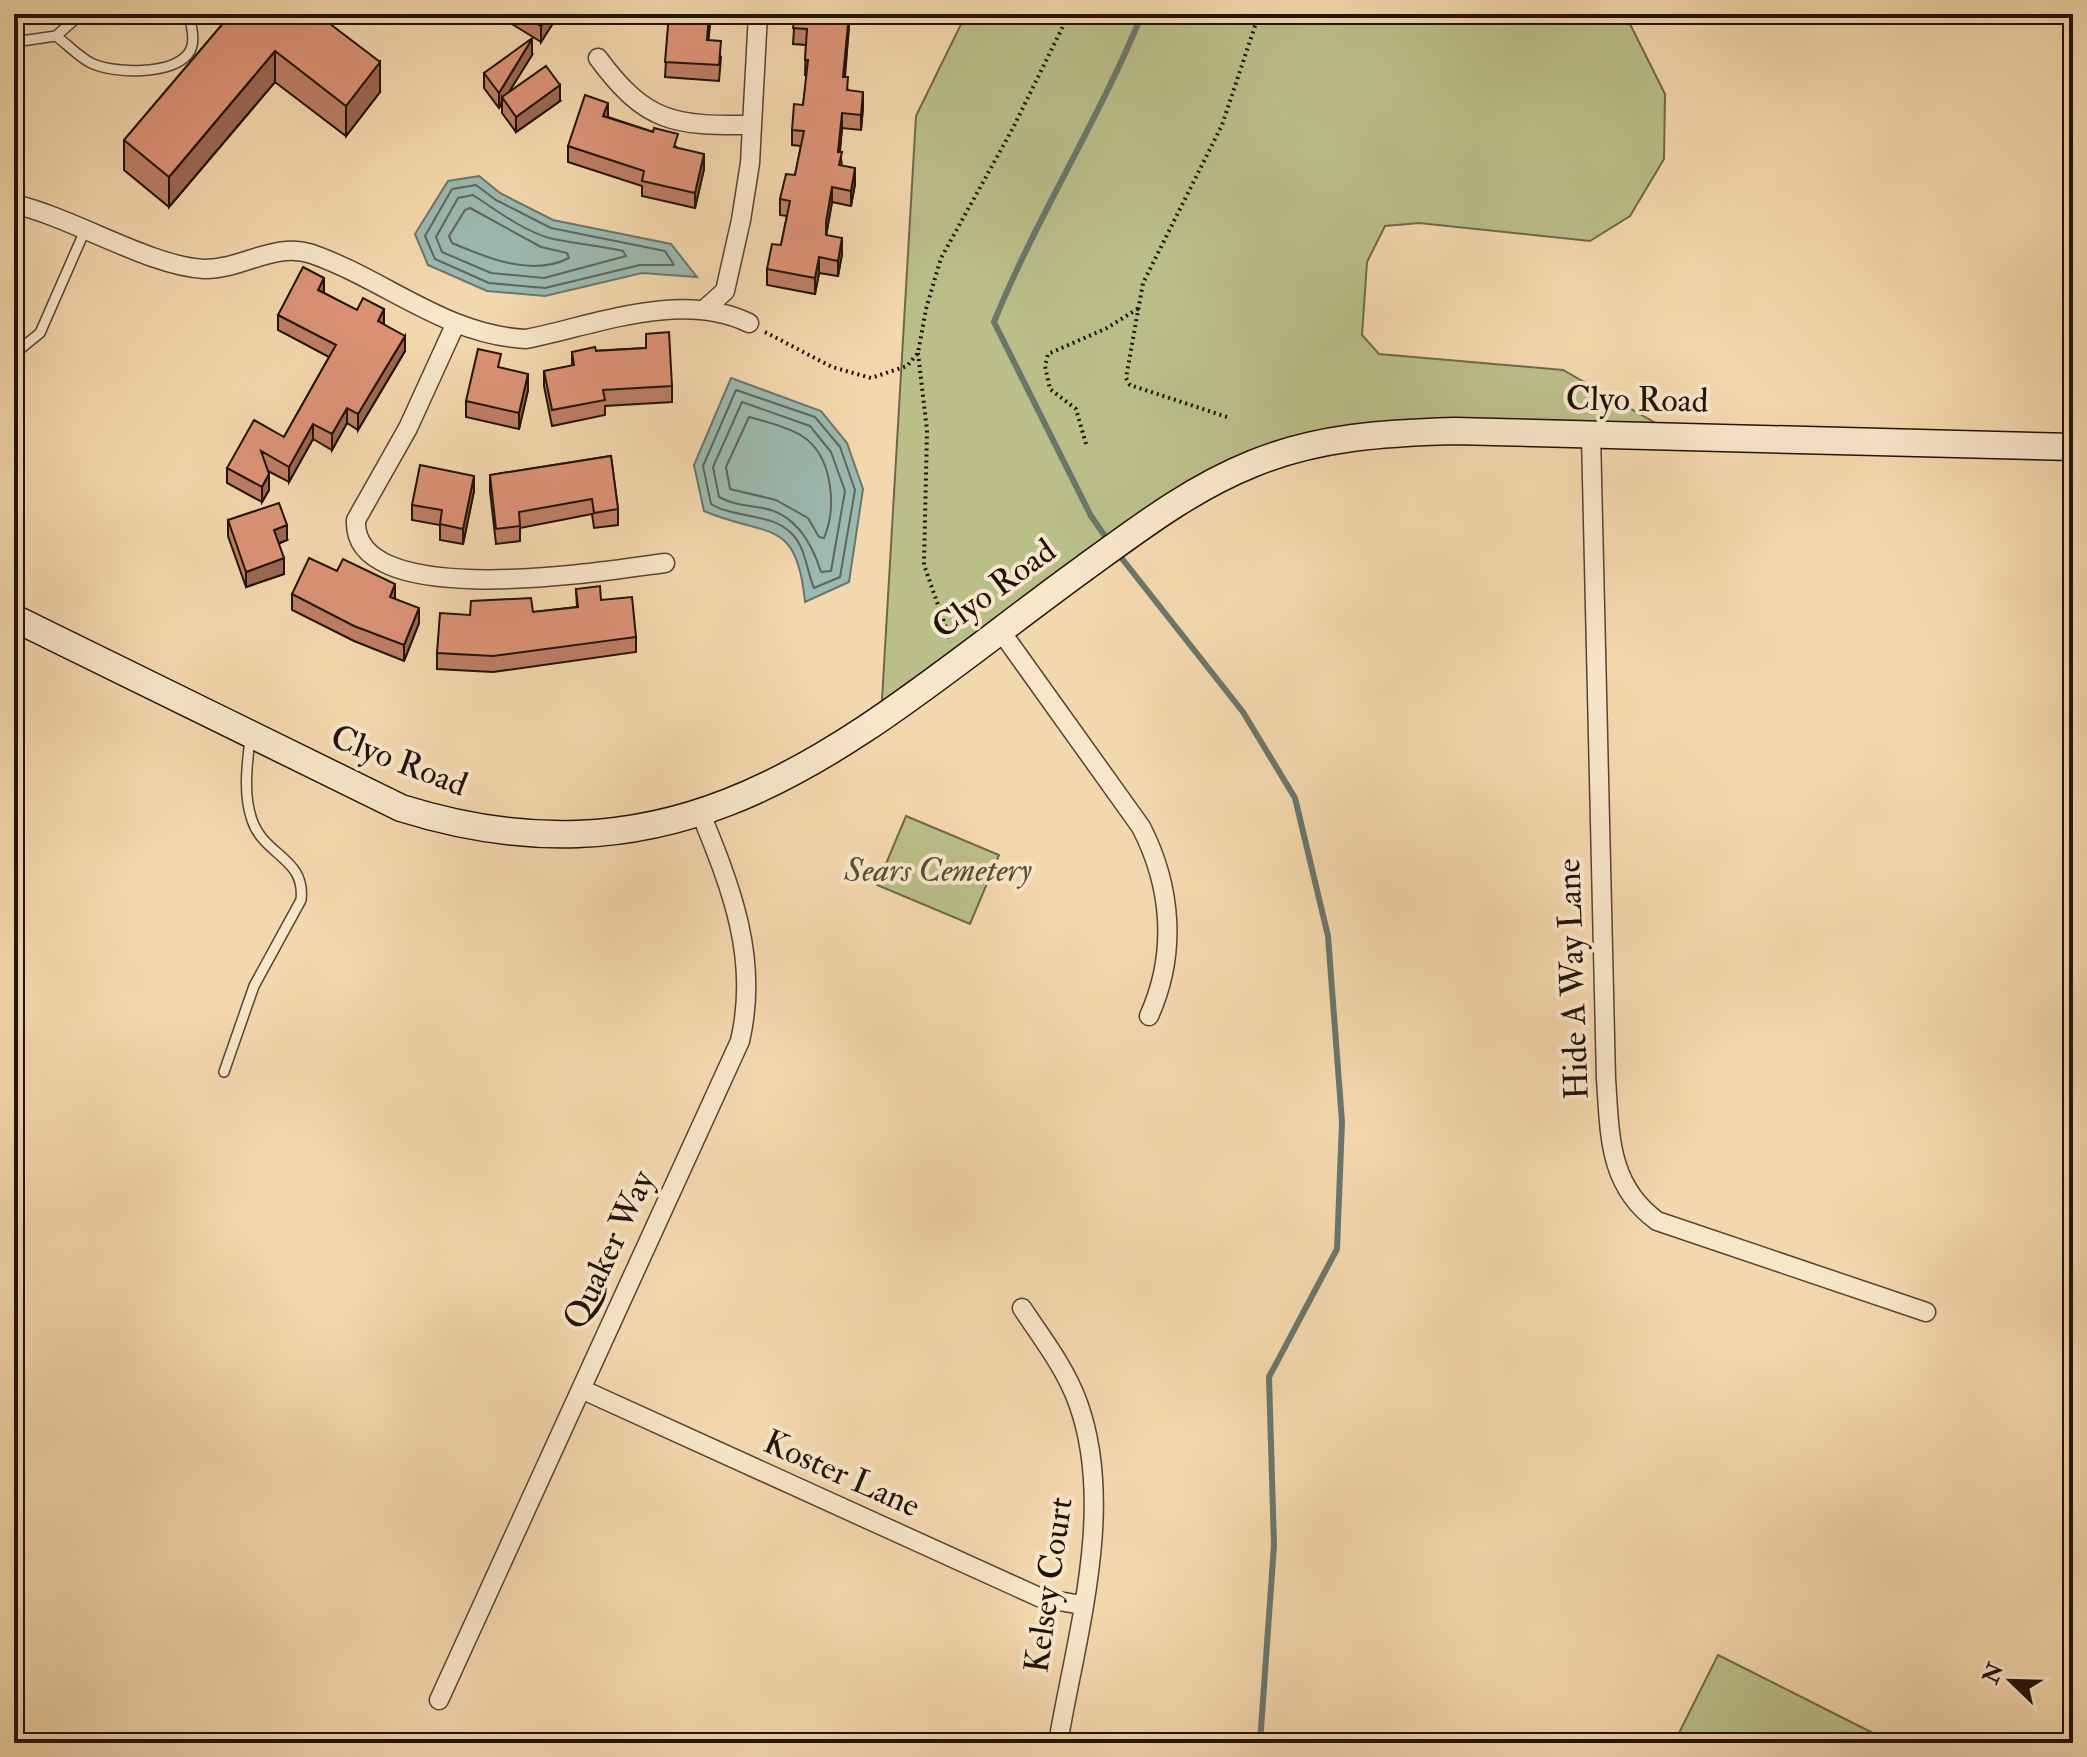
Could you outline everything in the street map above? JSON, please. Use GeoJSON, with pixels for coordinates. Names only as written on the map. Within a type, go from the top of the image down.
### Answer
{"type":"FeatureCollection","features":[{"type":"Feature","properties":{"kind":"street"},"geometry":{"type":"LineString","coordinates":[[706,308],[725,291],[741,220],[752,125],[758,14]]}},
{"type":"Feature","properties":{"kind":"street"},"geometry":{"type":"LineString","coordinates":[[598,58],[623,91],[660,116],[680,122],[752,125]]}},
{"type":"Feature","properties":{"kind":"street"},"geometry":{"type":"LineString","coordinates":[[14,204],[184,266],[208,269],[276,251],[310,253],[455,325],[481,333],[526,339],[632,315],[706,308],[749,323]]}},
{"type":"Feature","properties":{"kind":"street"},"geometry":{"type":"LineString","coordinates":[[455,325],[408,428],[356,520],[356,530],[365,549],[406,570],[478,581],[665,563]]}},
{"type":"Feature","properties":{"kind":"street","name":"Clyo Road"},"geometry":{"type":"LineString","coordinates":[[14,618],[401,808],[495,831],[566,835],[614,832],[701,814],[739,800],[836,748],[1155,517],[1210,483],[1253,463],[1306,445],[1347,437],[1454,431],[2073,447]]}},
{"type":"Feature","properties":{"kind":"street","name":"Hide A Way Lane"},"geometry":{"type":"LineString","coordinates":[[1591,435],[1606,1079],[1611,1151],[1617,1172],[1630,1198],[1657,1221],[1926,1312]]}},
{"type":"Feature","properties":{"kind":"street"},"geometry":{"type":"LineString","coordinates":[[1000,630],[1141,827],[1154,851],[1163,884],[1169,939],[1161,989],[1149,1016]]}},
{"type":"Feature","properties":{"kind":"street","name":"Quaker Way"},"geometry":{"type":"LineString","coordinates":[[439,1700],[729,1067],[748,1008],[747,960],[741,930],[701,814]]}},
{"type":"Feature","properties":{"kind":"street","name":"Kelsey Court"},"geometry":{"type":"LineString","coordinates":[[1022,1308],[1063,1370],[1089,1435],[1095,1485],[1094,1535],[1058,1743]]}},
{"type":"Feature","properties":{"kind":"street","name":"Koster Lane"},"geometry":{"type":"LineString","coordinates":[[581,1389],[1041,1598],[1082,1605]]}},
{"type":"Feature","properties":{"kind":"lane"},"geometry":{"type":"LineString","coordinates":[[14,42],[56,36],[81,14]]}},
{"type":"Feature","properties":{"kind":"lane"},"geometry":{"type":"LineString","coordinates":[[56,36],[91,63],[127,72],[174,64],[189,53],[194,37],[190,18],[184,14]]}},
{"type":"Feature","properties":{"kind":"lane"},"geometry":{"type":"LineString","coordinates":[[14,354],[40,333],[86,228]]}},
{"type":"Feature","properties":{"kind":"lane"},"geometry":{"type":"LineString","coordinates":[[224,1072],[254,986],[301,900],[303,884],[296,870],[262,839],[252,821],[247,771],[250,736]]}},
{"type":"Feature","properties":{"kind":"path"},"geometry":{"type":"LineString","coordinates":[[958,660],[924,565],[927,430],[918,353],[926,309],[941,258],[1013,128],[1069,14]]}},
{"type":"Feature","properties":{"kind":"path"},"geometry":{"type":"LineString","coordinates":[[1227,417],[1130,385],[1126,378],[1143,283],[1222,125],[1259,14]]}},
{"type":"Feature","properties":{"kind":"path"},"geometry":{"type":"LineString","coordinates":[[1086,444],[1076,409],[1050,389],[1045,366],[1048,354],[1107,328],[1139,308]]}},
{"type":"Feature","properties":{"kind":"path"},"geometry":{"type":"LineString","coordinates":[[749,323],[832,367],[871,378],[907,366],[918,353]]}},
{"type":"Feature","properties":{"kind":"green space"},"geometry":{"type":"Polygon","coordinates":[[[966,14],[1625,14],[1665,94],[1664,159],[1630,216],[1590,241],[1419,223],[1385,226],[1367,262],[1362,335],[1379,354],[1563,370],[1680,437],[1454,431],[1253,463],[881,717],[916,116],[966,14]]]}},
{"type":"Feature","properties":{"kind":"green space","name":"Sears Cemetery"},"geometry":{"type":"Polygon","coordinates":[[[906,816],[999,855],[970,924],[877,885],[906,816]]]}},
{"type":"Feature","properties":{"kind":"green space"},"geometry":{"type":"Polygon","coordinates":[[[1718,1655],[1877,1735],[1873,1743],[1674,1743],[1718,1655]]]}},
{"type":"Feature","properties":{"kind":"water"},"geometry":{"type":"Polygon","coordinates":[[[479,176],[500,193],[553,220],[671,244],[697,277],[642,273],[545,296],[487,291],[428,265],[415,234],[448,181],[479,176]]]}},
{"type":"Feature","properties":{"kind":"water"},"geometry":{"type":"Polygon","coordinates":[[[731,378],[821,411],[847,443],[863,489],[849,582],[805,602],[795,555],[786,543],[775,534],[704,511],[694,465],[731,378]]]}},
{"type":"Feature","properties":{"kind":"building"},"geometry":{"type":"Polygon","coordinates":[[[231,14],[317,14],[380,62],[346,106],[275,51],[169,177],[124,140],[231,14]]]}},
{"type":"Feature","properties":{"kind":"building"},"geometry":{"type":"Polygon","coordinates":[[[521,14],[548,14],[541,26],[521,14]]]}},
{"type":"Feature","properties":{"kind":"building"},"geometry":{"type":"Polygon","coordinates":[[[669,14],[709,14],[707,40],[721,41],[719,65],[665,62],[669,14]]]}},
{"type":"Feature","properties":{"kind":"building"},"geometry":{"type":"Polygon","coordinates":[[[795,14],[849,14],[843,77],[848,77],[847,90],[863,92],[861,115],[842,113],[839,165],[855,168],[851,191],[832,187],[826,235],[842,238],[838,261],[819,257],[815,278],[767,269],[772,244],[781,245],[790,201],[780,199],[786,174],[795,175],[804,131],[792,130],[794,104],[803,105],[808,60],[805,60],[807,29],[793,28],[795,14]]]}},
{"type":"Feature","properties":{"kind":"building"},"geometry":{"type":"Polygon","coordinates":[[[532,39],[499,93],[484,73],[532,39]]]}},
{"type":"Feature","properties":{"kind":"building"},"geometry":{"type":"Polygon","coordinates":[[[546,66],[560,85],[516,117],[502,97],[546,66]]]}},
{"type":"Feature","properties":{"kind":"building"},"geometry":{"type":"Polygon","coordinates":[[[585,95],[608,103],[603,116],[653,132],[654,128],[678,134],[674,147],[704,154],[695,193],[642,181],[644,171],[568,146],[585,95]]]}},
{"type":"Feature","properties":{"kind":"building"},"geometry":{"type":"Polygon","coordinates":[[[303,267],[324,278],[318,290],[357,310],[363,298],[384,309],[378,321],[405,336],[358,414],[347,408],[332,434],[313,424],[289,467],[261,451],[269,474],[262,487],[227,468],[254,420],[284,437],[336,345],[278,315],[303,267]]]}},
{"type":"Feature","properties":{"kind":"building"},"geometry":{"type":"Polygon","coordinates":[[[669,332],[672,386],[603,390],[605,400],[552,410],[544,371],[574,365],[572,352],[595,347],[596,351],[646,348],[646,334],[669,332]]]}},
{"type":"Feature","properties":{"kind":"building"},"geometry":{"type":"Polygon","coordinates":[[[478,349],[501,354],[498,367],[528,374],[519,413],[466,401],[478,349]]]}},
{"type":"Feature","properties":{"kind":"building"},"geometry":{"type":"Polygon","coordinates":[[[611,456],[618,509],[594,513],[592,499],[519,512],[520,526],[496,529],[490,475],[611,456]]]}},
{"type":"Feature","properties":{"kind":"building"},"geometry":{"type":"Polygon","coordinates":[[[420,465],[474,476],[463,529],[440,524],[442,510],[412,505],[420,465]]]}},
{"type":"Feature","properties":{"kind":"building"},"geometry":{"type":"Polygon","coordinates":[[[279,503],[287,525],[274,530],[284,558],[246,572],[228,520],[279,503]]]}},
{"type":"Feature","properties":{"kind":"building"},"geometry":{"type":"Polygon","coordinates":[[[309,558],[337,571],[343,559],[395,584],[390,597],[419,608],[404,645],[354,626],[292,594],[309,558]]]}},
{"type":"Feature","properties":{"kind":"building"},"geometry":{"type":"Polygon","coordinates":[[[600,586],[601,600],[632,597],[636,637],[493,656],[437,653],[440,613],[470,615],[471,601],[531,598],[533,612],[578,607],[576,589],[600,586]]]}},
{"type":"Feature","properties":{"kind":"waterway"},"geometry":{"type":"LineString","coordinates":[[1109,542],[1091,516],[994,322],[1142,14]]}},
{"type":"Feature","properties":{"kind":"waterway"},"geometry":{"type":"LineString","coordinates":[[1116,551],[1243,712],[1295,798],[1328,936],[1342,1122],[1337,1249],[1269,1377],[1274,1545],[1260,1743]]}}]}
